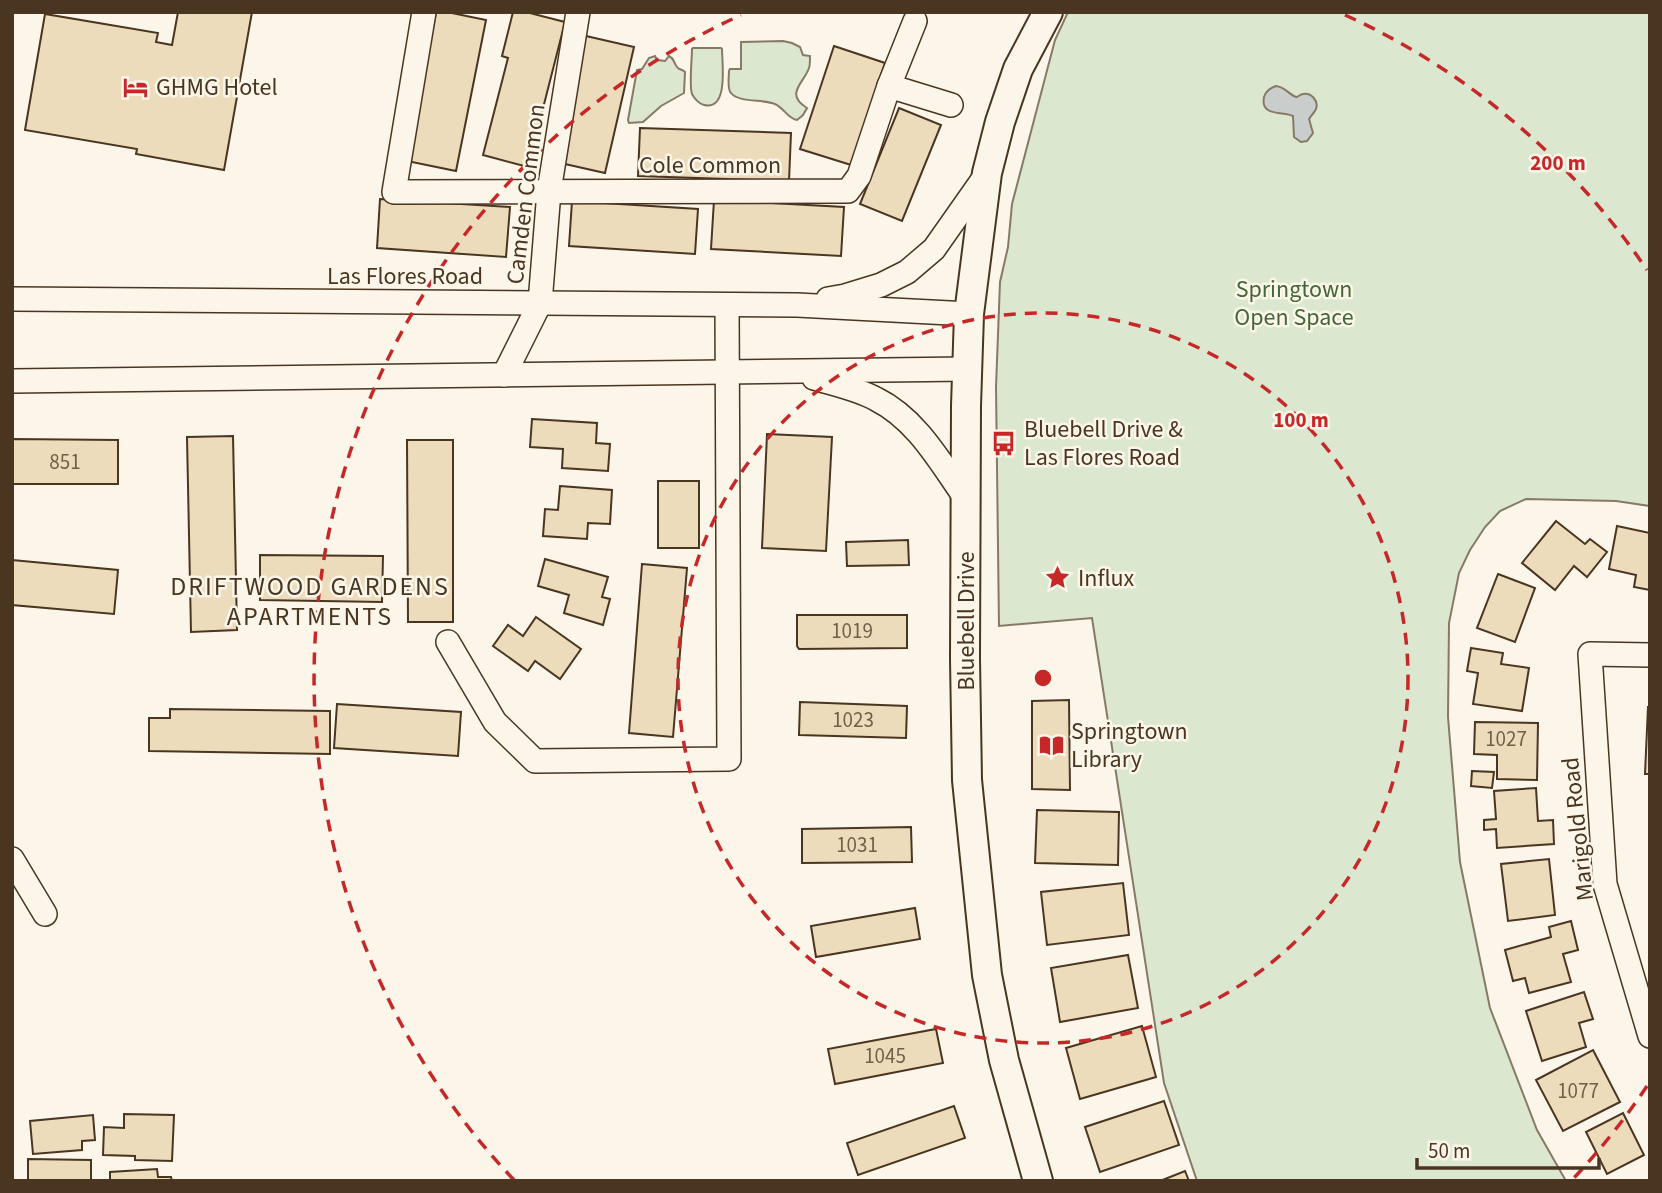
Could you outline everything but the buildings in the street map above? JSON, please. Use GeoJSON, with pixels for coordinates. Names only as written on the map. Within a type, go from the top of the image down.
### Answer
{"type":"FeatureCollection","features":[{"type":"Feature","properties":{"kind":"street","name":"Cole Common"},"geometry":{"type":"LineString","coordinates":[[424,12],[394,192],[849,191],[859,176],[889,86]]}},
{"type":"Feature","properties":{"kind":"street","name":"Camden Common"},"geometry":{"type":"LineString","coordinates":[[504,375],[540,303],[549,191],[578,12]]}},
{"type":"Feature","properties":{"kind":"street","name":"Bluebell Drive"},"geometry":{"type":"LineString","coordinates":[[1022,60],[1028,12]]}},
{"type":"Feature","properties":{"kind":"street","name":"Bluebell Drive"},"geometry":{"type":"LineString","coordinates":[[1038,1181],[1004,1060],[987,975],[967,779],[967,369],[969,314],[987,173],[1002,112],[1022,60],[1048,12]]}},
{"type":"Feature","properties":{"kind":"street"},"geometry":{"type":"LineString","coordinates":[[915,21],[889,86],[951,105]]}},
{"type":"Feature","properties":{"kind":"street","name":"Las Flores Road"},"geometry":{"type":"LineString","coordinates":[[797,305],[845,296],[881,285],[907,272],[934,249],[987,173]]}},
{"type":"Feature","properties":{"kind":"street","name":"Las Flores Road"},"geometry":{"type":"LineString","coordinates":[[12,299],[797,305],[969,314]]}},
{"type":"Feature","properties":{"kind":"street"},"geometry":{"type":"LineString","coordinates":[[448,642],[495,722],[535,761],[729,759],[727,305]]}},
{"type":"Feature","properties":{"kind":"street"},"geometry":{"type":"LineString","coordinates":[[12,381],[967,369]]}},
{"type":"Feature","properties":{"kind":"street"},"geometry":{"type":"LineString","coordinates":[[790,372],[875,398],[897,412],[926,442],[967,500]]}},
{"type":"Feature","properties":{"kind":"street","name":"Marigold Road"},"geometry":{"type":"LineString","coordinates":[[1650,655],[1590,654],[1605,884],[1650,1036]]}},
{"type":"Feature","properties":{"kind":"street"},"geometry":{"type":"LineString","coordinates":[[12,859],[45,914]]}},
{"type":"Feature","properties":{"kind":"green space","name":"Springtown Open Space"},"geometry":{"type":"Polygon","coordinates":[[[1068,12],[1650,12],[1650,506],[1616,501],[1526,499],[1500,511],[1485,527],[1459,573],[1449,623],[1448,717],[1460,862],[1490,1008],[1537,1130],[1566,1181],[1197,1181],[1164,1083],[1092,618],[999,626],[996,387],[1000,282],[1008,247],[1012,204],[1055,40],[1068,12]]]}},
{"type":"Feature","properties":{"kind":"green space"},"geometry":{"type":"Polygon","coordinates":[[[783,41],[800,47],[803,55],[810,56],[809,68],[796,93],[800,103],[807,108],[797,120],[775,104],[740,98],[729,89],[730,69],[741,69],[741,42],[783,41]]]}},
{"type":"Feature","properties":{"kind":"green space"},"geometry":{"type":"Polygon","coordinates":[[[693,48],[722,49],[721,94],[712,105],[700,103],[692,94],[693,48]]]}},
{"type":"Feature","properties":{"kind":"green space"},"geometry":{"type":"Polygon","coordinates":[[[655,56],[657,60],[665,61],[669,56],[678,68],[685,72],[684,93],[661,106],[643,122],[629,123],[637,70],[642,69],[649,58],[655,56]]]}},
{"type":"Feature","properties":{"kind":"shaded area"},"geometry":{"type":"Polygon","coordinates":[[[1276,86],[1295,97],[1306,94],[1315,100],[1317,106],[1309,119],[1313,133],[1307,141],[1301,142],[1294,137],[1293,116],[1265,108],[1265,95],[1276,86]]]}},
{"type":"Feature","properties":{"kind":"place","name":"GHMG Hotel"},"geometry":{"type":"Point","coordinates":[136,87]}},
{"type":"Feature","properties":{"kind":"place","name":"Bluebell Drive & Las Flores Road"},"geometry":{"type":"Point","coordinates":[1004,443]}},
{"type":"Feature","properties":{"kind":"place","name":"Influx"},"geometry":{"type":"Point","coordinates":[1058,578]}},
{"type":"Feature","properties":{"kind":"place","name":"Springtown Library"},"geometry":{"type":"Point","coordinates":[1051,745]}},
{"type":"Feature","properties":{"kind":"district","name":"DRIFTWOOD GARDENS APARTMENTS"},"geometry":{"type":"Point","coordinates":[310,601]}}]}
